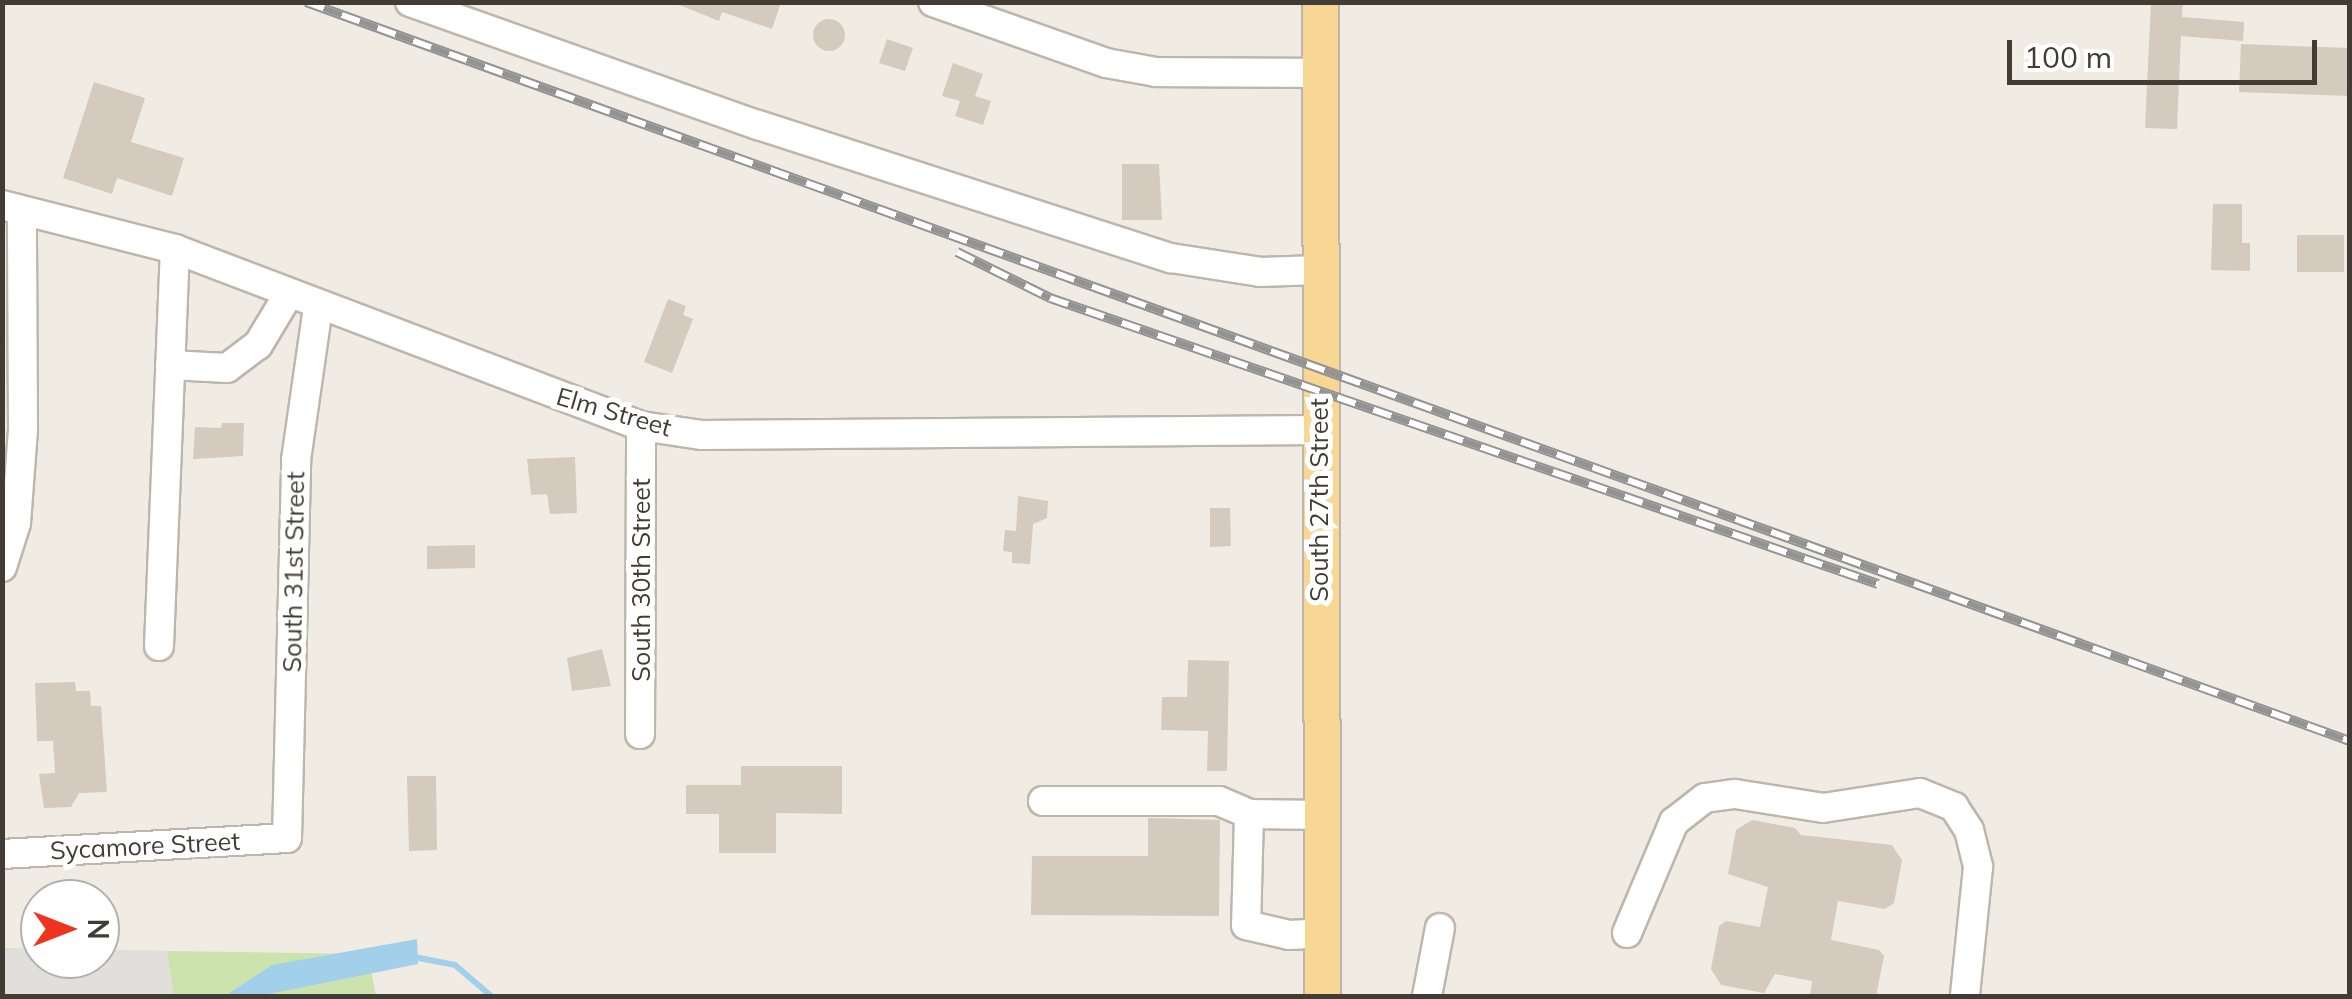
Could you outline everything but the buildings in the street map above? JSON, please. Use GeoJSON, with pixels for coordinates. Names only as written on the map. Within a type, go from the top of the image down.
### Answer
{"type":"FeatureCollection","features":[{"type":"Feature","properties":{"kind":"main road","name":"South 27th Street"},"geometry":{"type":"LineString","coordinates":[[1320,2],[1322,996]]}},
{"type":"Feature","properties":{"kind":"street"},"geometry":{"type":"LineString","coordinates":[[410,2],[758,125],[1171,258],[1260,272],[1319,270]]}},
{"type":"Feature","properties":{"kind":"street"},"geometry":{"type":"LineString","coordinates":[[933,2],[1140,69],[1320,73]]}},
{"type":"Feature","properties":{"kind":"street"},"geometry":{"type":"LineString","coordinates":[[2,567],[16,523],[23,429],[12,208]]}},
{"type":"Feature","properties":{"kind":"street","name":"Elm Street"},"geometry":{"type":"LineString","coordinates":[[12,208],[175,250],[642,426],[702,435],[1318,430]]}},
{"type":"Feature","properties":{"kind":"street"},"geometry":{"type":"LineString","coordinates":[[159,646],[175,250]]}},
{"type":"Feature","properties":{"kind":"street"},"geometry":{"type":"LineString","coordinates":[[170,365],[227,368],[258,345],[288,295]]}},
{"type":"Feature","properties":{"kind":"street","name":"South 31st Street"},"geometry":{"type":"LineString","coordinates":[[288,838],[296,460],[318,307]]}},
{"type":"Feature","properties":{"kind":"street","name":"South 30th Street"},"geometry":{"type":"LineString","coordinates":[[640,734],[642,426]]}},
{"type":"Feature","properties":{"kind":"street"},"geometry":{"type":"LineString","coordinates":[[1626,933],[1674,822],[1705,798],[1735,794],[1824,808],[1920,793],[1954,807],[1969,830],[1978,867],[1965,996]]}},
{"type":"Feature","properties":{"kind":"street"},"geometry":{"type":"LineString","coordinates":[[1043,800],[1220,801],[1248,814],[1322,814]]}},
{"type":"Feature","properties":{"kind":"street"},"geometry":{"type":"LineString","coordinates":[[1248,814],[1246,925],[1289,935],[1324,933]]}},
{"type":"Feature","properties":{"kind":"street","name":"Sycamore Street"},"geometry":{"type":"LineString","coordinates":[[2,854],[288,838]]}},
{"type":"Feature","properties":{"kind":"street"},"geometry":{"type":"LineString","coordinates":[[1427,996],[1440,928]]}},
{"type":"Feature","properties":{"kind":"green space"},"geometry":{"type":"Polygon","coordinates":[[[3,948],[20,948],[20,979],[120,979],[120,950],[368,954],[376,996],[3,996],[3,948]]]}},
{"type":"Feature","properties":{"kind":"shaded area"},"geometry":{"type":"Polygon","coordinates":[[[3,949],[20,949],[20,979],[120,979],[120,950],[167,951],[174,996],[3,996],[3,949]]]}},
{"type":"Feature","properties":{"kind":"water"},"geometry":{"type":"Polygon","coordinates":[[[417,939],[418,964],[259,996],[225,996],[272,965],[417,939]]]}},
{"type":"Feature","properties":{"kind":"waterway"},"geometry":{"type":"LineString","coordinates":[[414,957],[455,965],[491,996]]}},
{"type":"Feature","properties":{"kind":"railway"},"geometry":{"type":"LineString","coordinates":[[306,2],[2350,741]]}},
{"type":"Feature","properties":{"kind":"railway"},"geometry":{"type":"LineString","coordinates":[[957,252],[1050,298],[1878,584]]}}]}
